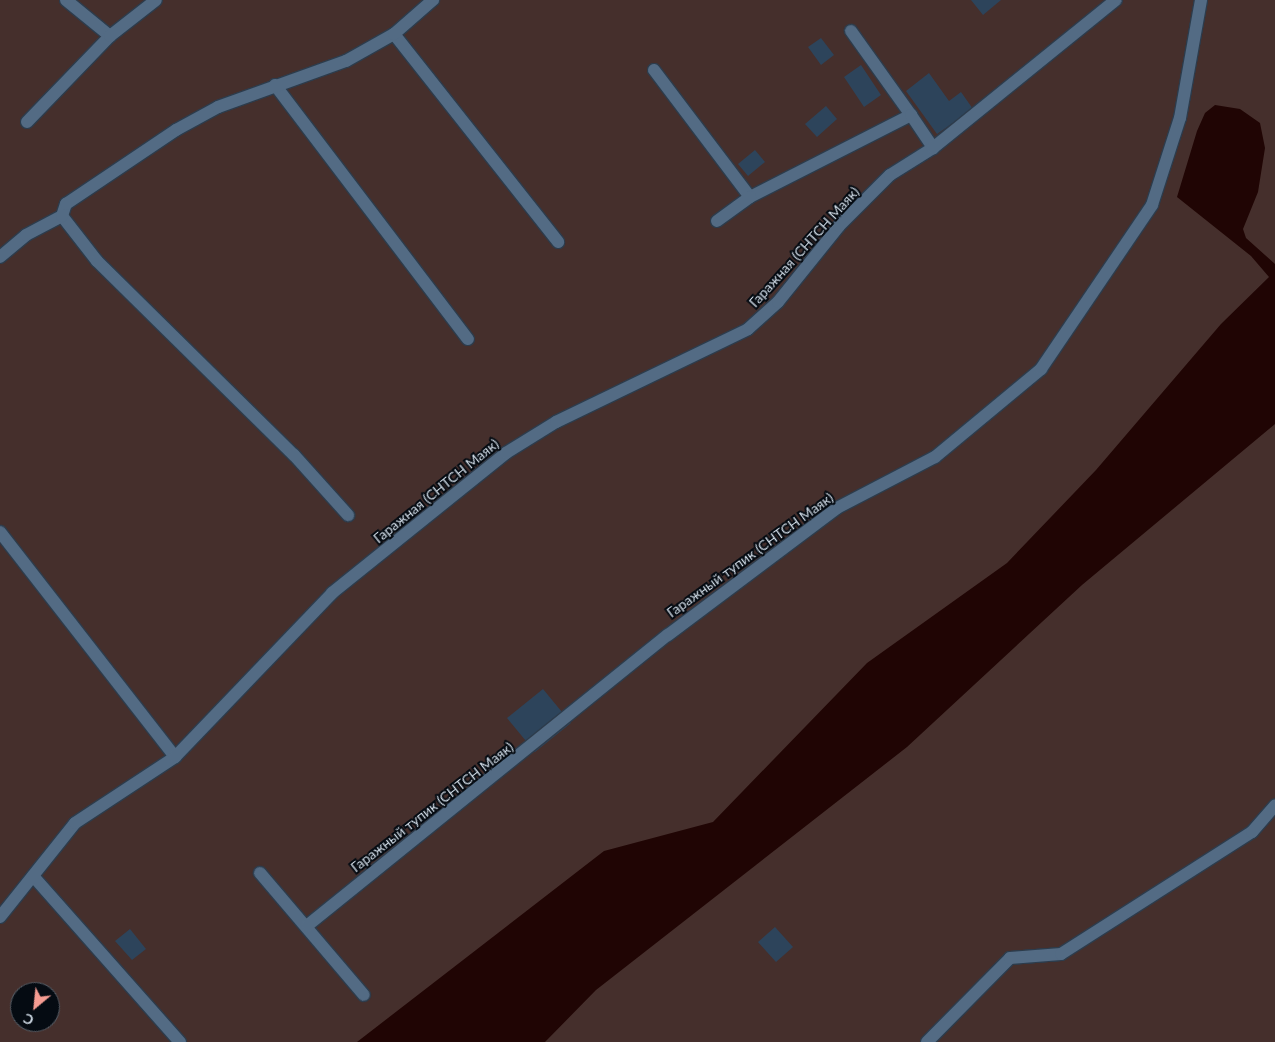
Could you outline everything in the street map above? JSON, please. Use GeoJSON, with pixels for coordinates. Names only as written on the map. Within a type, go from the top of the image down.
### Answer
{"type":"FeatureCollection","features":[{"type":"Feature","properties":{"kind":"street"},"geometry":{"type":"LineString","coordinates":[[66,0],[110,36]]}},
{"type":"Feature","properties":{"kind":"street"},"geometry":{"type":"LineString","coordinates":[[27,122],[110,36],[156,0]]}},
{"type":"Feature","properties":{"kind":"street"},"geometry":{"type":"LineString","coordinates":[[0,257],[26,235],[62,216],[66,204],[176,130],[218,107],[346,61],[394,34],[433,0]]}},
{"type":"Feature","properties":{"kind":"street","name":"Гаражная (СНТСН Маяк)"},"geometry":{"type":"LineString","coordinates":[[0,917],[75,823],[175,757],[332,593],[506,453],[556,422],[748,330],[778,302],[840,226],[890,175],[934,148],[1116,0]]}},
{"type":"Feature","properties":{"kind":"street","name":"Гаражный тупик (СНТСН Маяк)"},"geometry":{"type":"LineString","coordinates":[[308,925],[668,635],[837,508],[935,457],[1041,369],[1152,206],[1180,118],[1201,0]]}},
{"type":"Feature","properties":{"kind":"street"},"geometry":{"type":"LineString","coordinates":[[851,31],[934,148]]}},
{"type":"Feature","properties":{"kind":"street"},"geometry":{"type":"LineString","coordinates":[[394,34],[558,242]]}},
{"type":"Feature","properties":{"kind":"street"},"geometry":{"type":"LineString","coordinates":[[654,70],[750,198]]}},
{"type":"Feature","properties":{"kind":"street"},"geometry":{"type":"LineString","coordinates":[[275,85],[468,339]]}},
{"type":"Feature","properties":{"kind":"street"},"geometry":{"type":"LineString","coordinates":[[717,221],[750,198],[911,115]]}},
{"type":"Feature","properties":{"kind":"street"},"geometry":{"type":"LineString","coordinates":[[62,216],[97,261],[294,455],[348,515]]}},
{"type":"Feature","properties":{"kind":"street"},"geometry":{"type":"LineString","coordinates":[[0,532],[175,757]]}},
{"type":"Feature","properties":{"kind":"street"},"geometry":{"type":"LineString","coordinates":[[926,1042],[1010,958],[1061,954],[1252,832],[1275,806]]}},
{"type":"Feature","properties":{"kind":"street"},"geometry":{"type":"LineString","coordinates":[[260,873],[308,925],[364,995]]}},
{"type":"Feature","properties":{"kind":"street"},"geometry":{"type":"LineString","coordinates":[[33,876],[180,1042]]}},
{"type":"Feature","properties":{"kind":"shaded area"},"geometry":{"type":"Polygon","coordinates":[[[0,0],[1275,0],[1275,1042],[0,1042],[0,0]]]}},
{"type":"Feature","properties":{"kind":"shaded area"},"geometry":{"type":"Polygon","coordinates":[[[1215,105],[1240,109],[1260,123],[1265,148],[1258,192],[1243,229],[1246,238],[1275,264],[1275,424],[1082,585],[907,747],[596,990],[545,1042],[357,1042],[604,851],[713,822],[867,663],[1007,563],[1096,470],[1221,324],[1269,277],[1251,256],[1177,197],[1197,131],[1205,113],[1215,105]]]}},
{"type":"Feature","properties":{"kind":"building"},"geometry":{"type":"Polygon","coordinates":[[[971,0],[1001,0],[983,15],[971,0]]]}},
{"type":"Feature","properties":{"kind":"building"},"geometry":{"type":"Polygon","coordinates":[[[821,38],[834,55],[821,65],[808,47],[821,38]]]}},
{"type":"Feature","properties":{"kind":"building"},"geometry":{"type":"Polygon","coordinates":[[[861,65],[881,95],[864,107],[844,77],[861,65]]]}},
{"type":"Feature","properties":{"kind":"building"},"geometry":{"type":"Polygon","coordinates":[[[929,73],[949,101],[961,92],[973,109],[937,134],[906,91],[929,73]]]}},
{"type":"Feature","properties":{"kind":"building"},"geometry":{"type":"Polygon","coordinates":[[[826,106],[837,119],[817,137],[805,124],[826,106]]]}},
{"type":"Feature","properties":{"kind":"building"},"geometry":{"type":"Polygon","coordinates":[[[755,150],[765,162],[748,176],[738,164],[755,150]]]}},
{"type":"Feature","properties":{"kind":"building"},"geometry":{"type":"Polygon","coordinates":[[[543,689],[571,723],[535,752],[507,718],[543,689]]]}},
{"type":"Feature","properties":{"kind":"building"},"geometry":{"type":"Polygon","coordinates":[[[775,927],[793,947],[776,962],[758,942],[775,927]]]}},
{"type":"Feature","properties":{"kind":"building"},"geometry":{"type":"Polygon","coordinates":[[[130,929],[146,949],[132,960],[115,941],[130,929]]]}}]}
